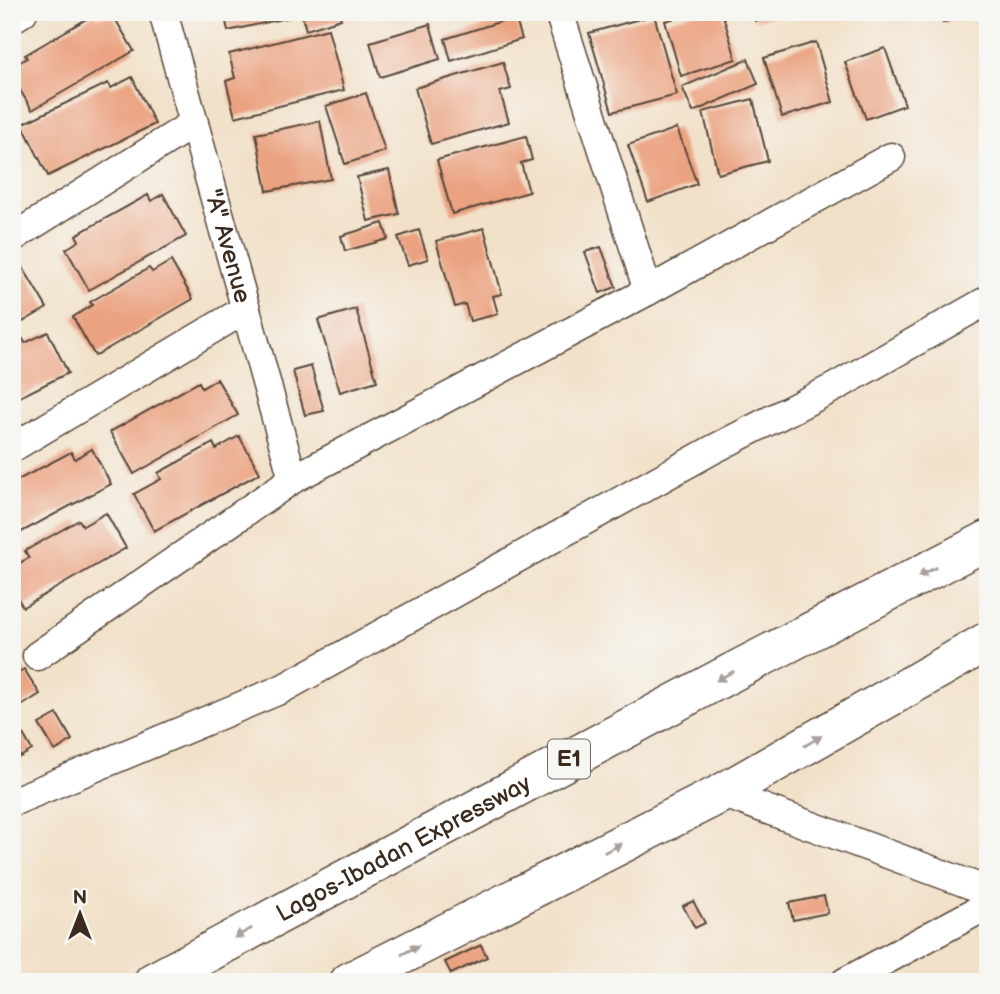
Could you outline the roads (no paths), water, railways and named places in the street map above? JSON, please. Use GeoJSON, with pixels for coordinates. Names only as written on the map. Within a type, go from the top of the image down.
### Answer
{"type":"FeatureCollection","features":[{"type":"Feature","properties":{"kind":"highway","name":"Lagos-Ibadan Expressway"},"geometry":{"type":"LineString","coordinates":[[153,982],[727,675],[988,540]]}},
{"type":"Feature","properties":{"kind":"highway"},"geometry":{"type":"LineString","coordinates":[[349,982],[722,793],[988,641]]}},
{"type":"Feature","properties":{"kind":"street"},"geometry":{"type":"LineString","coordinates":[[12,19],[23,12]]}},
{"type":"Feature","properties":{"kind":"street","name":"\"A\" Avenue"},"geometry":{"type":"LineString","coordinates":[[163,12],[293,479]]}},
{"type":"Feature","properties":{"kind":"street"},"geometry":{"type":"LineString","coordinates":[[559,12],[648,291]]}},
{"type":"Feature","properties":{"kind":"street"},"geometry":{"type":"LineString","coordinates":[[12,238],[194,123]]}},
{"type":"Feature","properties":{"kind":"street"},"geometry":{"type":"LineString","coordinates":[[37,656],[293,479],[648,291],[891,157]]}},
{"type":"Feature","properties":{"kind":"street"},"geometry":{"type":"LineString","coordinates":[[12,802],[282,689],[712,450],[835,387],[988,300]]}},
{"type":"Feature","properties":{"kind":"street"},"geometry":{"type":"LineString","coordinates":[[12,448],[246,309]]}},
{"type":"Feature","properties":{"kind":"street"},"geometry":{"type":"LineString","coordinates":[[722,793],[988,891]]}},
{"type":"Feature","properties":{"kind":"street"},"geometry":{"type":"LineString","coordinates":[[845,982],[988,905]]}}]}
